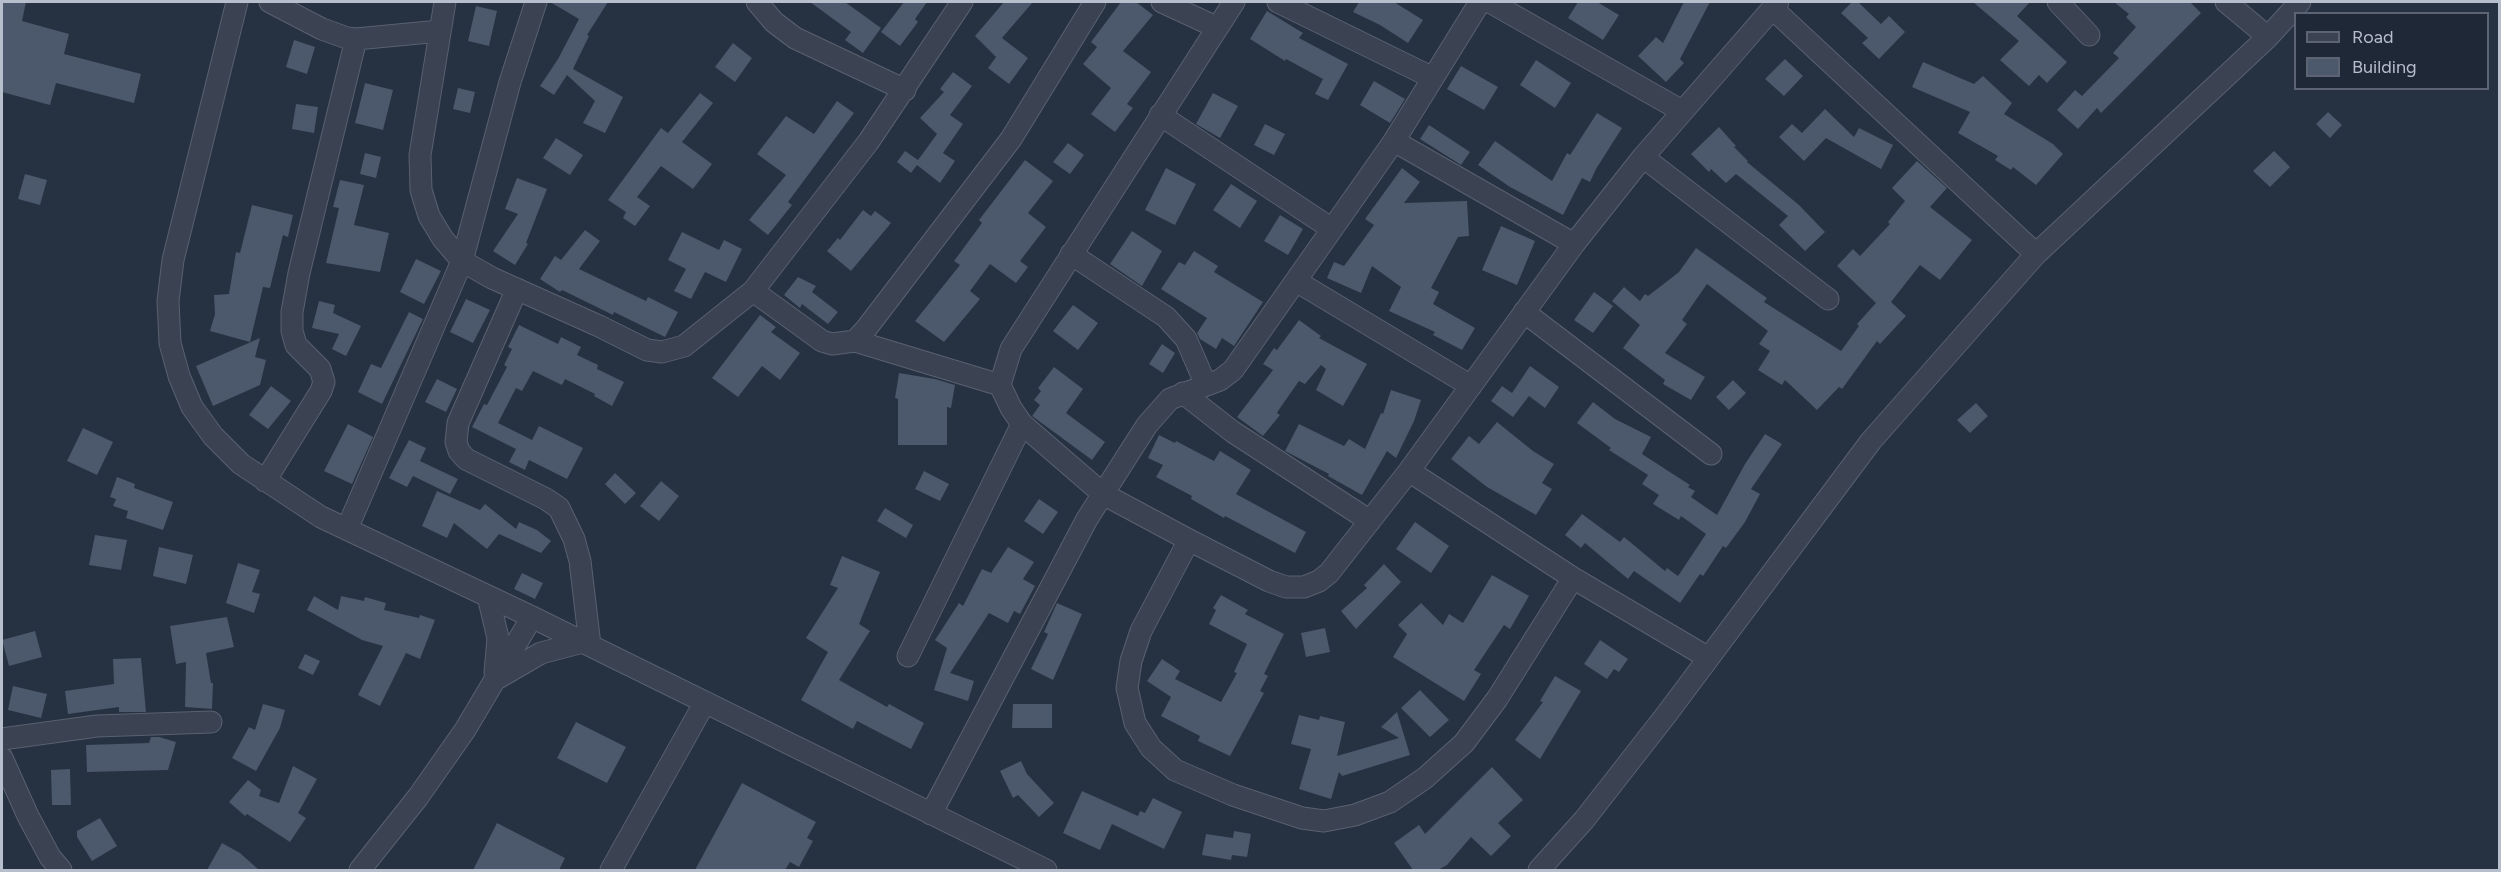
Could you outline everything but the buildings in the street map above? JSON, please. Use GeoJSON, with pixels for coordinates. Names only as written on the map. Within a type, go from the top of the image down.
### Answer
{"type":"FeatureCollection","features":[{"type":"Feature","properties":{"kind":"street"},"geometry":{"type":"LineString","coordinates":[[237,2],[172,260],[168,301],[170,342],[179,376],[192,407],[213,436],[241,464],[321,517],[532,616],[1046,870]]}},
{"type":"Feature","properties":{"kind":"street"},"geometry":{"type":"LineString","coordinates":[[270,2],[322,29],[356,39],[440,31]]}},
{"type":"Feature","properties":{"kind":"street"},"geometry":{"type":"LineString","coordinates":[[445,2],[420,155],[421,190],[429,216],[443,239],[462,261],[646,350],[662,352],[684,346],[753,291],[870,141],[962,2]]}},
{"type":"Feature","properties":{"kind":"street"},"geometry":{"type":"LineString","coordinates":[[347,529],[462,261],[510,82],[536,2]]}},
{"type":"Feature","properties":{"kind":"street"},"geometry":{"type":"LineString","coordinates":[[757,2],[774,22],[795,38],[905,90]]}},
{"type":"Feature","properties":{"kind":"street"},"geometry":{"type":"LineString","coordinates":[[855,341],[881,311],[1005,147],[1095,2]]}},
{"type":"Feature","properties":{"kind":"street"},"geometry":{"type":"LineString","coordinates":[[1162,2],[1216,27]]}},
{"type":"Feature","properties":{"kind":"street"},"geometry":{"type":"LineString","coordinates":[[1234,2],[1011,349],[1000,386],[1022,424],[1103,494],[1269,581],[1286,587],[1304,587],[1329,573],[1409,471],[1574,244],[1642,157],[1775,5],[2036,254]]}},
{"type":"Feature","properties":{"kind":"street"},"geometry":{"type":"LineString","coordinates":[[1278,2],[1433,78]]}},
{"type":"Feature","properties":{"kind":"street"},"geometry":{"type":"LineString","coordinates":[[931,814],[1076,538],[1161,407],[1170,399],[1220,380],[1233,370],[1394,141],[1480,2]]}},
{"type":"Feature","properties":{"kind":"street"},"geometry":{"type":"LineString","coordinates":[[1490,2],[1682,111]]}},
{"type":"Feature","properties":{"kind":"street"},"geometry":{"type":"LineString","coordinates":[[2058,2],[2089,35]]}},
{"type":"Feature","properties":{"kind":"street"},"geometry":{"type":"LineString","coordinates":[[2226,2],[2268,37]]}},
{"type":"Feature","properties":{"kind":"street"},"geometry":{"type":"LineString","coordinates":[[1539,870],[1591,812],[1871,441],[2036,254],[2268,37],[2300,2]]}},
{"type":"Feature","properties":{"kind":"street"},"geometry":{"type":"LineString","coordinates":[[265,481],[321,391],[324,382],[320,369],[297,345],[292,331],[292,312],[299,273],[356,39]]}},
{"type":"Feature","properties":{"kind":"street"},"geometry":{"type":"LineString","coordinates":[[1160,115],[1332,229]]}},
{"type":"Feature","properties":{"kind":"street"},"geometry":{"type":"LineString","coordinates":[[1394,141],[1574,244]]}},
{"type":"Feature","properties":{"kind":"street"},"geometry":{"type":"LineString","coordinates":[[1642,157],[1828,299]]}},
{"type":"Feature","properties":{"kind":"street"},"geometry":{"type":"LineString","coordinates":[[1071,254],[1166,317],[1186,339],[1206,385]]}},
{"type":"Feature","properties":{"kind":"street"},"geometry":{"type":"LineString","coordinates":[[1296,281],[1471,386]]}},
{"type":"Feature","properties":{"kind":"street"},"geometry":{"type":"LineString","coordinates":[[517,289],[458,423],[456,442],[459,451],[466,459],[546,499],[559,508],[574,539],[580,561],[589,645]]}},
{"type":"Feature","properties":{"kind":"street"},"geometry":{"type":"LineString","coordinates":[[753,291],[822,341],[832,344],[855,341],[1000,386]]}},
{"type":"Feature","properties":{"kind":"street"},"geometry":{"type":"LineString","coordinates":[[1524,312],[1711,454]]}},
{"type":"Feature","properties":{"kind":"street"},"geometry":{"type":"LineString","coordinates":[[1183,393],[1262,452],[1370,521]]}},
{"type":"Feature","properties":{"kind":"street"},"geometry":{"type":"LineString","coordinates":[[908,656],[1022,424]]}},
{"type":"Feature","properties":{"kind":"street"},"geometry":{"type":"LineString","coordinates":[[1409,471],[1573,578],[1707,657]]}},
{"type":"Feature","properties":{"kind":"street"},"geometry":{"type":"LineString","coordinates":[[1189,540],[1141,631],[1131,661],[1127,688],[1135,723],[1152,748],[1175,770],[1233,795],[1302,818],[1324,820],[1355,815],[1390,802],[1425,778],[1464,743],[1497,699],[1573,578]]}},
{"type":"Feature","properties":{"kind":"street"},"geometry":{"type":"LineString","coordinates":[[488,596],[498,638],[495,680]]}},
{"type":"Feature","properties":{"kind":"street"},"geometry":{"type":"LineString","coordinates":[[360,870],[418,797],[465,729],[532,616]]}},
{"type":"Feature","properties":{"kind":"street"},"geometry":{"type":"LineString","coordinates":[[495,680],[541,653],[589,645]]}},
{"type":"Feature","properties":{"kind":"street"},"geometry":{"type":"LineString","coordinates":[[611,870],[705,702]]}},
{"type":"Feature","properties":{"kind":"street"},"geometry":{"type":"LineString","coordinates":[[2,739],[97,726],[210,722]]}},
{"type":"Feature","properties":{"kind":"street"},"geometry":{"type":"LineString","coordinates":[[2,758],[27,816],[50,857],[62,870]]}}]}
